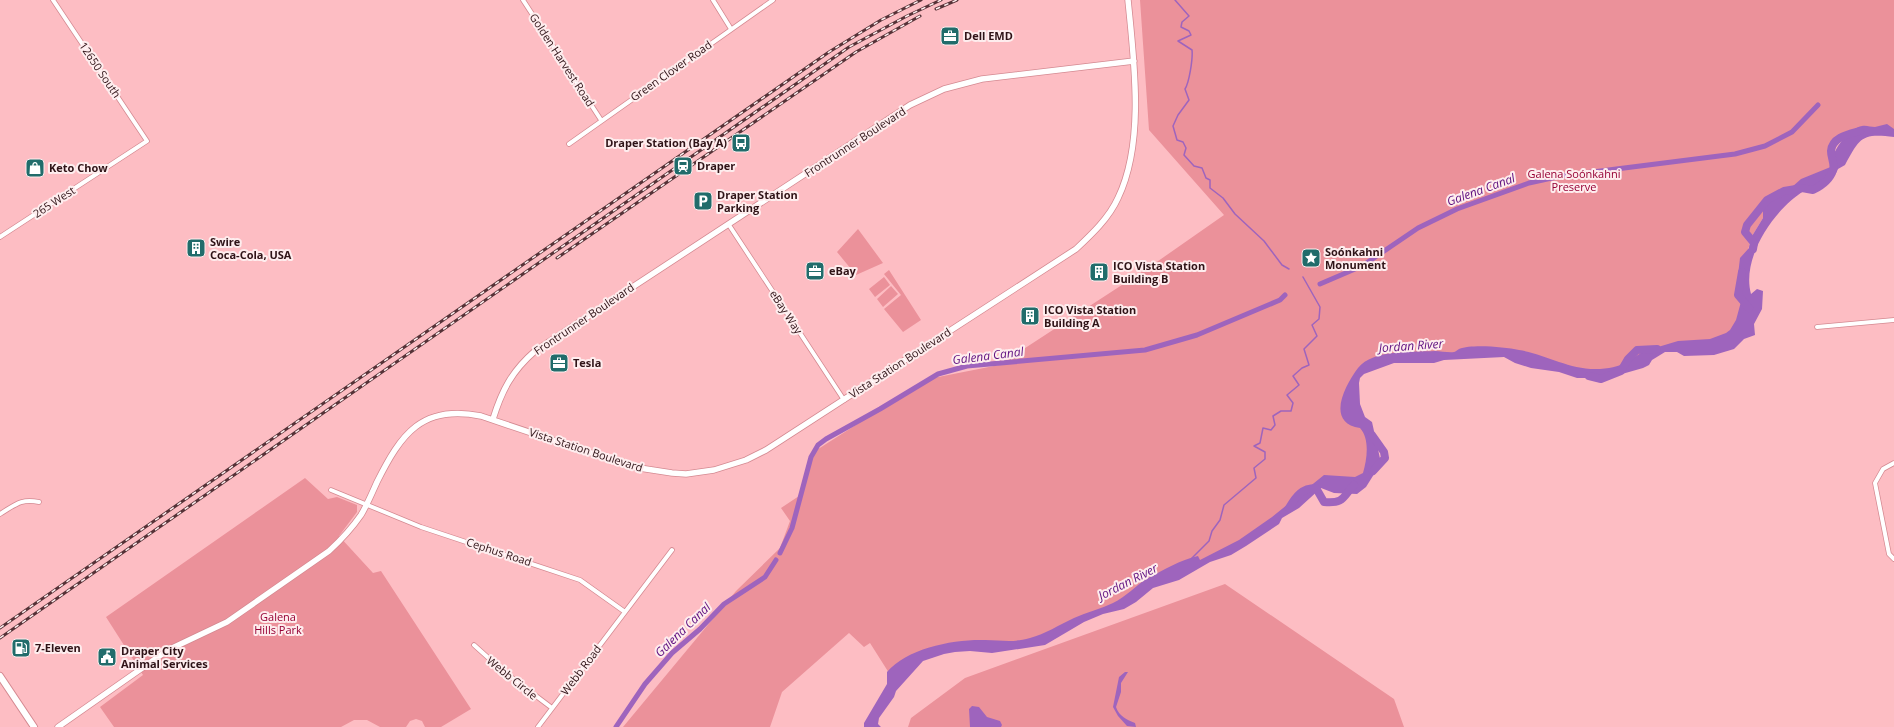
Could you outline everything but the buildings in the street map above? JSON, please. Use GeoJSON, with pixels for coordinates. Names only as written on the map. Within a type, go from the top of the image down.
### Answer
{"type":"FeatureCollection","features":[{"type":"Feature","properties":{"kind":"main road"},"geometry":{"type":"LineString","coordinates":[[0,676],[34,727]]}},
{"type":"Feature","properties":{"kind":"street","name":"12650 South"},"geometry":{"type":"LineString","coordinates":[[53,0],[147,141]]}},
{"type":"Feature","properties":{"kind":"street","name":"Golden Harvest Road"},"geometry":{"type":"LineString","coordinates":[[524,0],[601,120]]}},
{"type":"Feature","properties":{"kind":"street"},"geometry":{"type":"LineString","coordinates":[[713,0],[732,29]]}},
{"type":"Feature","properties":{"kind":"street","name":"Green Clover Road"},"geometry":{"type":"LineString","coordinates":[[569,144],[773,0]]}},
{"type":"Feature","properties":{"kind":"street","name":"Vista Station Boulevard"},"geometry":{"type":"LineString","coordinates":[[58,727],[168,650],[227,622],[329,551],[342,539],[366,505],[394,451],[404,437],[421,422],[431,417],[448,412],[462,412],[493,419],[633,467],[661,472],[686,474],[714,470],[754,456],[844,400],[1076,249],[1096,230],[1118,199],[1125,182],[1132,151],[1135,127],[1134,61],[1128,0]]}},
{"type":"Feature","properties":{"kind":"street","name":"Frontrunner Boulevard"},"geometry":{"type":"LineString","coordinates":[[493,419],[505,388],[513,373],[535,351],[910,105],[944,89],[962,83],[1005,75],[1134,61]]}},
{"type":"Feature","properties":{"kind":"street","name":"265 West"},"geometry":{"type":"LineString","coordinates":[[0,237],[147,141]]}},
{"type":"Feature","properties":{"kind":"street","name":"eBay Way"},"geometry":{"type":"LineString","coordinates":[[729,225],[844,400]]}},
{"type":"Feature","properties":{"kind":"street"},"geometry":{"type":"LineString","coordinates":[[1817,327],[1894,320]]}},
{"type":"Feature","properties":{"kind":"street"},"geometry":{"type":"LineString","coordinates":[[1894,463],[1883,469],[1875,483],[1889,554],[1894,559]]}},
{"type":"Feature","properties":{"kind":"street","name":"Cephus Road"},"geometry":{"type":"LineString","coordinates":[[331,490],[421,527],[580,580],[625,612]]}},
{"type":"Feature","properties":{"kind":"street"},"geometry":{"type":"LineString","coordinates":[[0,514],[28,499],[39,502]]}},
{"type":"Feature","properties":{"kind":"street","name":"Webb Road"},"geometry":{"type":"LineString","coordinates":[[538,727],[672,550]]}},
{"type":"Feature","properties":{"kind":"street","name":"Webb Circle"},"geometry":{"type":"LineString","coordinates":[[474,645],[502,671],[552,708]]}},
{"type":"Feature","properties":{"kind":"green space","name":"Galena Soónkahni Preserve"},"geometry":{"type":"Polygon","coordinates":[[[1140,0],[1894,0],[1894,131],[1860,131],[1846,137],[1834,151],[1836,159],[1833,166],[1763,212],[1763,218],[1752,236],[1739,282],[1739,293],[1742,298],[1736,334],[1687,344],[1625,364],[1622,369],[1585,372],[1514,351],[1375,359],[1349,385],[1369,434],[1368,470],[1357,480],[1307,487],[1300,492],[1292,504],[1254,534],[1119,602],[1035,639],[923,652],[889,673],[870,643],[864,647],[849,633],[782,692],[770,727],[623,727],[736,591],[780,548],[790,521],[781,508],[799,496],[815,451],[928,379],[999,365],[1151,266],[1224,215],[1149,130],[1140,0]]]}},
{"type":"Feature","properties":{"kind":"green space"},"geometry":{"type":"Polygon","coordinates":[[[858,229],[883,263],[856,275],[837,252],[858,229]]]}},
{"type":"Feature","properties":{"kind":"green space"},"geometry":{"type":"Polygon","coordinates":[[[889,270],[921,320],[903,332],[884,309],[901,295],[884,274],[889,270]]]}},
{"type":"Feature","properties":{"kind":"green space"},"geometry":{"type":"Polygon","coordinates":[[[884,277],[890,285],[875,297],[869,289],[884,277]]]}},
{"type":"Feature","properties":{"kind":"green space"},"geometry":{"type":"Polygon","coordinates":[[[891,286],[898,294],[883,307],[877,299],[891,286]]]}},
{"type":"Feature","properties":{"kind":"green space","name":"Galena Hills Park"},"geometry":{"type":"Polygon","coordinates":[[[305,478],[328,499],[337,497],[357,505],[357,512],[339,536],[373,573],[381,571],[471,709],[441,727],[425,727],[422,721],[416,719],[410,721],[406,727],[380,727],[367,720],[354,720],[341,727],[114,727],[100,707],[143,675],[106,617],[305,478]]]}},
{"type":"Feature","properties":{"kind":"green space"},"geometry":{"type":"Polygon","coordinates":[[[1225,584],[1394,699],[1404,727],[908,727],[911,718],[965,678],[1225,584]]]}},
{"type":"Feature","properties":{"kind":"shaded area"},"geometry":{"type":"Polygon","coordinates":[[[1887,124],[1894,129],[1894,137],[1875,136],[1863,139],[1858,143],[1845,165],[1838,169],[1832,178],[1804,191],[1793,199],[1771,222],[1755,250],[1751,265],[1749,280],[1751,294],[1757,289],[1763,291],[1762,309],[1754,324],[1755,335],[1744,339],[1734,349],[1714,355],[1684,356],[1677,352],[1665,352],[1643,368],[1608,378],[1577,378],[1559,372],[1531,368],[1515,363],[1504,357],[1444,360],[1434,363],[1394,363],[1364,374],[1360,378],[1359,383],[1360,404],[1365,417],[1372,422],[1381,463],[1366,487],[1357,494],[1334,493],[1321,488],[1299,508],[1282,518],[1279,524],[1231,555],[1210,562],[1179,580],[1153,588],[1136,602],[1124,609],[1103,614],[1084,622],[1045,645],[992,653],[970,651],[955,652],[923,661],[896,691],[894,697],[879,718],[878,724],[881,727],[864,727],[864,723],[887,684],[887,672],[906,657],[919,651],[946,643],[973,640],[1018,640],[1041,634],[1074,618],[1113,603],[1148,578],[1172,566],[1198,556],[1200,560],[1239,540],[1272,517],[1324,475],[1355,477],[1363,473],[1367,449],[1365,438],[1360,428],[1349,425],[1343,419],[1341,402],[1353,375],[1358,368],[1373,357],[1405,352],[1454,352],[1465,347],[1488,346],[1529,352],[1575,367],[1605,369],[1620,365],[1652,346],[1658,347],[1678,341],[1710,339],[1726,333],[1730,330],[1736,320],[1742,298],[1739,293],[1738,275],[1740,258],[1749,248],[1752,236],[1763,218],[1763,206],[1769,199],[1792,187],[1801,179],[1833,166],[1836,159],[1833,157],[1837,148],[1844,138],[1857,127],[1875,127],[1887,124]]]}},
{"type":"Feature","properties":{"kind":"shaded area"},"geometry":{"type":"Polygon","coordinates":[[[1125,672],[1128,672],[1121,683],[1121,692],[1116,707],[1121,715],[1135,723],[1136,727],[1127,726],[1118,716],[1113,707],[1119,677],[1125,672]]]}},
{"type":"Feature","properties":{"kind":"shaded area"},"geometry":{"type":"Polygon","coordinates":[[[972,706],[979,707],[987,717],[1000,721],[1002,725],[1001,727],[970,727],[969,709],[972,706]]]}},
{"type":"Feature","properties":{"kind":"waterway"},"geometry":{"type":"LineString","coordinates":[[1175,0],[1189,16],[1182,22],[1181,27],[1189,31],[1191,35],[1178,41],[1192,50],[1191,65],[1185,89],[1189,100],[1178,115],[1173,126],[1177,140],[1183,142],[1186,148],[1184,155],[1194,166],[1202,168],[1206,178],[1210,180],[1210,188],[1223,198],[1235,214],[1264,241],[1282,265],[1289,269]]}},
{"type":"Feature","properties":{"kind":"waterway","name":"Galena Canal"},"geometry":{"type":"LineString","coordinates":[[1320,284],[1362,266],[1418,228],[1457,209],[1529,183],[1561,176],[1735,154],[1765,146],[1792,132],[1818,105]]}},
{"type":"Feature","properties":{"kind":"waterway","name":"Jordan River"},"geometry":{"type":"LineString","coordinates":[[1753,249],[1754,243],[1745,232],[1747,225],[1767,200],[1784,191],[1802,188],[1813,190],[1822,185],[1830,177],[1833,170],[1834,165],[1831,151],[1834,142],[1851,133],[1860,131]]}},
{"type":"Feature","properties":{"kind":"waterway","name":"Jordan River"},"geometry":{"type":"LineString","coordinates":[[1742,272],[1738,295],[1749,308]]}},
{"type":"Feature","properties":{"kind":"waterway"},"geometry":{"type":"LineString","coordinates":[[1192,558],[1209,541],[1212,531],[1220,520],[1224,505],[1256,478],[1254,468],[1265,459],[1265,452],[1254,446],[1260,443],[1263,428],[1271,430],[1275,425],[1273,416],[1281,411],[1291,411],[1293,403],[1287,395],[1299,385],[1293,376],[1302,368],[1309,365],[1304,349],[1317,336],[1312,325],[1319,319],[1320,307],[1303,277]]}},
{"type":"Feature","properties":{"kind":"waterway","name":"Galena Canal"},"geometry":{"type":"LineString","coordinates":[[780,553],[792,528],[811,457],[818,445],[938,374],[967,366],[1145,350],[1197,335],[1280,300],[1285,295]]}},
{"type":"Feature","properties":{"kind":"waterway","name":"Jordan River"},"geometry":{"type":"LineString","coordinates":[[1589,376],[1601,379],[1621,371],[1628,359],[1637,350],[1657,349]]}},
{"type":"Feature","properties":{"kind":"waterway","name":"Jordan River"},"geometry":{"type":"LineString","coordinates":[[1372,435],[1384,452],[1385,458],[1373,471]]}},
{"type":"Feature","properties":{"kind":"waterway","name":"Jordan River"},"geometry":{"type":"LineString","coordinates":[[1289,508],[1297,496],[1307,489],[1316,488],[1324,502],[1336,502],[1343,498],[1354,485]]}},
{"type":"Feature","properties":{"kind":"waterway","name":"Galena Canal"},"geometry":{"type":"LineString","coordinates":[[616,727],[645,684],[672,653],[700,629],[724,604],[765,577],[776,560]]}},
{"type":"Feature","properties":{"kind":"railway"},"geometry":{"type":"LineString","coordinates":[[0,628],[829,52],[881,20],[921,0]]}},
{"type":"Feature","properties":{"kind":"railway"},"geometry":{"type":"LineString","coordinates":[[0,638],[849,47],[907,16],[941,0]]}},
{"type":"Feature","properties":{"kind":"railway"},"geometry":{"type":"LineString","coordinates":[[936,9],[957,0]]}},
{"type":"Feature","properties":{"kind":"railway"},"geometry":{"type":"LineString","coordinates":[[557,258],[856,52],[920,16]]}},
{"type":"Feature","properties":{"kind":"place","name":"Dell EMD"},"geometry":{"type":"Point","coordinates":[950,36]}},
{"type":"Feature","properties":{"kind":"place","name":"Draper Station (Bay A)"},"geometry":{"type":"Point","coordinates":[741,143]}},
{"type":"Feature","properties":{"kind":"place","name":"Draper"},"geometry":{"type":"Point","coordinates":[683,166]}},
{"type":"Feature","properties":{"kind":"place","name":"Keto Chow"},"geometry":{"type":"Point","coordinates":[35,168]}},
{"type":"Feature","properties":{"kind":"place","name":"Draper Station Parking"},"geometry":{"type":"Point","coordinates":[703,201]}},
{"type":"Feature","properties":{"kind":"place","name":"Swire Coca-Cola, USA"},"geometry":{"type":"Point","coordinates":[196,248]}},
{"type":"Feature","properties":{"kind":"place","name":"Soónkahni Monument"},"geometry":{"type":"Point","coordinates":[1311,258]}},
{"type":"Feature","properties":{"kind":"place","name":"eBay"},"geometry":{"type":"Point","coordinates":[815,271]}},
{"type":"Feature","properties":{"kind":"place","name":"ICO Vista Station Building B"},"geometry":{"type":"Point","coordinates":[1099,272]}},
{"type":"Feature","properties":{"kind":"place","name":"ICO Vista Station Building A"},"geometry":{"type":"Point","coordinates":[1030,316]}},
{"type":"Feature","properties":{"kind":"place","name":"Tesla"},"geometry":{"type":"Point","coordinates":[559,363]}},
{"type":"Feature","properties":{"kind":"place","name":"7-Eleven"},"geometry":{"type":"Point","coordinates":[21,648]}},
{"type":"Feature","properties":{"kind":"place","name":"Draper City Animal Services"},"geometry":{"type":"Point","coordinates":[107,657]}}]}
